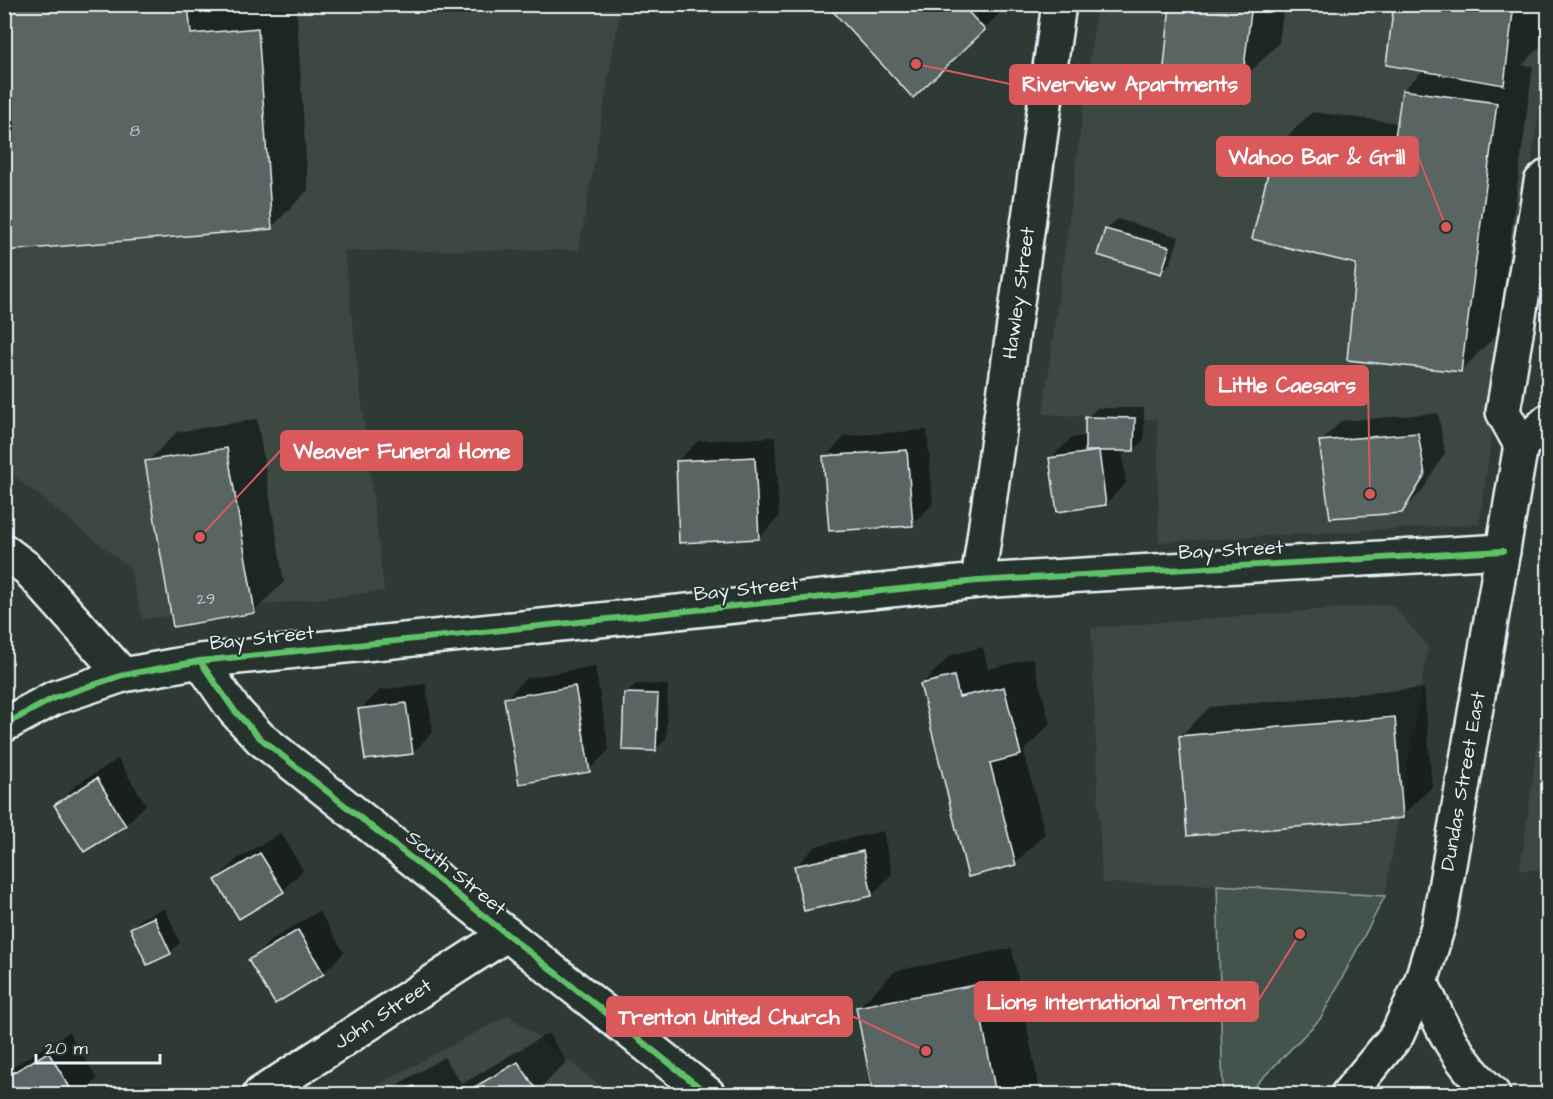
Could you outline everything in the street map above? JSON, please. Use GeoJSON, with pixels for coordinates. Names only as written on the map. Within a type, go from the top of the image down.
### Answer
{"type":"FeatureCollection","features":[{"type":"Feature","properties":{"kind":"street","name":"Hawley Street"},"geometry":{"type":"LineString","coordinates":[[978,581],[1059,4]]}},
{"type":"Feature","properties":{"kind":"street"},"geometry":{"type":"LineString","coordinates":[[1548,176],[1541,182],[1503,412],[1521,445],[1548,421]]}},
{"type":"Feature","properties":{"kind":"street","name":"Dundas Street East"},"geometry":{"type":"LineString","coordinates":[[1348,1095],[1397,1035],[1421,982],[1439,922],[1521,445]]}},
{"type":"Feature","properties":{"kind":"street"},"geometry":{"type":"LineString","coordinates":[[4,551],[28,569],[123,675]]}},
{"type":"Feature","properties":{"kind":"street","name":"Bay Street"},"geometry":{"type":"LineString","coordinates":[[4,725],[54,698],[123,675],[200,661],[978,581],[1503,551]]}},
{"type":"Feature","properties":{"kind":"street","name":"South Street"},"geometry":{"type":"LineString","coordinates":[[200,661],[234,710],[260,738],[708,1095]]}},
{"type":"Feature","properties":{"kind":"street","name":"John Street"},"geometry":{"type":"LineString","coordinates":[[260,1095],[507,934]]}},
{"type":"Feature","properties":{"kind":"street"},"geometry":{"type":"LineString","coordinates":[[1421,982],[1457,1055],[1493,1095]]}},
{"type":"Feature","properties":{"kind":"shaded area"},"geometry":{"type":"Polygon","coordinates":[[[4,5],[621,5],[579,250],[344,251],[384,591],[142,619],[130,568],[5,469],[4,5]]]}},
{"type":"Feature","properties":{"kind":"shaded area"},"geometry":{"type":"Polygon","coordinates":[[[1097,5],[1548,5],[1548,49],[1479,524],[1159,542],[1157,420],[1043,414],[1097,5]]]}},
{"type":"Feature","properties":{"kind":"shaded area"},"geometry":{"type":"Polygon","coordinates":[[[1392,604],[1428,647],[1385,896],[1217,885],[1102,883],[1091,628],[1392,604]]]}},
{"type":"Feature","properties":{"kind":"shaded area"},"geometry":{"type":"Polygon","coordinates":[[[1548,667],[1548,871],[1520,870],[1548,667]]]}},
{"type":"Feature","properties":{"kind":"shaded area"},"geometry":{"type":"Polygon","coordinates":[[[1217,885],[1385,896],[1321,1018],[1247,1094],[1223,1094],[1217,885]]]}},
{"type":"Feature","properties":{"kind":"shaded area"},"geometry":{"type":"Polygon","coordinates":[[[509,1015],[611,1094],[360,1094],[509,1015]]]}},
{"type":"Feature","properties":{"kind":"building"},"geometry":{"type":"Polygon","coordinates":[[[60,4],[188,4],[191,34],[258,28],[272,229],[4,251],[4,8],[60,4]]]}},
{"type":"Feature","properties":{"kind":"building"},"geometry":{"type":"Polygon","coordinates":[[[826,4],[961,4],[985,30],[913,98],[826,4]]]}},
{"type":"Feature","properties":{"kind":"building"},"geometry":{"type":"Polygon","coordinates":[[[1170,4],[1252,4],[1242,82],[1163,78],[1170,4]]]}},
{"type":"Feature","properties":{"kind":"building"},"geometry":{"type":"Polygon","coordinates":[[[1394,4],[1514,4],[1504,85],[1386,65],[1394,4]]]}},
{"type":"Feature","properties":{"kind":"building"},"geometry":{"type":"Polygon","coordinates":[[[1402,90],[1497,103],[1461,372],[1347,360],[1356,264],[1252,239],[1274,148],[1391,164],[1402,90]]]}},
{"type":"Feature","properties":{"kind":"building"},"geometry":{"type":"Polygon","coordinates":[[[1105,229],[1170,247],[1161,274],[1097,255],[1105,229]]]}},
{"type":"Feature","properties":{"kind":"building"},"geometry":{"type":"Polygon","coordinates":[[[1085,417],[1135,418],[1134,451],[1085,451],[1085,417]]]}},
{"type":"Feature","properties":{"kind":"building"},"geometry":{"type":"Polygon","coordinates":[[[1418,433],[1425,475],[1402,513],[1330,518],[1319,441],[1418,433]]]}},
{"type":"Feature","properties":{"kind":"building"},"geometry":{"type":"Polygon","coordinates":[[[227,448],[255,613],[173,627],[145,461],[227,448]]]}},
{"type":"Feature","properties":{"kind":"building"},"geometry":{"type":"Polygon","coordinates":[[[907,450],[913,526],[829,531],[823,456],[907,450]]]}},
{"type":"Feature","properties":{"kind":"building"},"geometry":{"type":"Polygon","coordinates":[[[1099,451],[1106,505],[1057,512],[1049,458],[1099,451]]]}},
{"type":"Feature","properties":{"kind":"building"},"geometry":{"type":"Polygon","coordinates":[[[755,457],[759,539],[679,543],[676,461],[755,457]]]}},
{"type":"Feature","properties":{"kind":"building"},"geometry":{"type":"Polygon","coordinates":[[[954,676],[959,697],[1004,687],[1021,755],[990,763],[1016,865],[968,877],[920,684],[954,676]]]}},
{"type":"Feature","properties":{"kind":"building"},"geometry":{"type":"Polygon","coordinates":[[[575,686],[590,772],[519,784],[504,698],[575,686]]]}},
{"type":"Feature","properties":{"kind":"building"},"geometry":{"type":"Polygon","coordinates":[[[624,693],[658,694],[656,751],[622,750],[624,693]]]}},
{"type":"Feature","properties":{"kind":"building"},"geometry":{"type":"Polygon","coordinates":[[[406,703],[413,754],[365,760],[358,709],[406,703]]]}},
{"type":"Feature","properties":{"kind":"building"},"geometry":{"type":"Polygon","coordinates":[[[1395,717],[1403,818],[1187,836],[1179,736],[1395,717]]]}},
{"type":"Feature","properties":{"kind":"building"},"geometry":{"type":"Polygon","coordinates":[[[97,778],[126,826],[84,852],[54,805],[97,778]]]}},
{"type":"Feature","properties":{"kind":"building"},"geometry":{"type":"Polygon","coordinates":[[[863,851],[872,896],[804,911],[794,866],[863,851]]]}},
{"type":"Feature","properties":{"kind":"building"},"geometry":{"type":"Polygon","coordinates":[[[260,853],[284,892],[239,919],[215,880],[260,853]]]}},
{"type":"Feature","properties":{"kind":"building"},"geometry":{"type":"Polygon","coordinates":[[[154,917],[171,954],[147,965],[130,928],[154,917]]]}},
{"type":"Feature","properties":{"kind":"building"},"geometry":{"type":"Polygon","coordinates":[[[298,930],[324,974],[275,1004],[248,960],[298,930]]]}},
{"type":"Feature","properties":{"kind":"building"},"geometry":{"type":"Polygon","coordinates":[[[975,985],[996,1094],[873,1094],[856,1007],[975,985]]]}},
{"type":"Feature","properties":{"kind":"building"},"geometry":{"type":"Polygon","coordinates":[[[48,1052],[74,1094],[4,1094],[4,1078],[48,1052]]]}},
{"type":"Feature","properties":{"kind":"building"},"geometry":{"type":"Polygon","coordinates":[[[518,1062],[538,1092],[534,1094],[462,1094],[518,1062]]]}},
{"type":"Feature","properties":{"kind":"building"},"geometry":{"type":"Polygon","coordinates":[[[414,1086],[420,1094],[400,1094],[414,1086]]]}},
{"type":"Feature","properties":{"kind":"cycle path"},"geometry":{"type":"LineString","coordinates":[[4,725],[54,698],[123,675],[200,661],[978,581],[1503,551]]}},
{"type":"Feature","properties":{"kind":"cycle path"},"geometry":{"type":"LineString","coordinates":[[200,661],[234,710],[260,738],[708,1094]]}},
{"type":"Feature","properties":{"kind":"place","name":"Riverview Apartments"},"geometry":{"type":"Point","coordinates":[916,64]}},
{"type":"Feature","properties":{"kind":"place","name":"Wahoo Bar & Grill"},"geometry":{"type":"Point","coordinates":[1446,227]}},
{"type":"Feature","properties":{"kind":"place","name":"Little Caesars"},"geometry":{"type":"Point","coordinates":[1370,494]}},
{"type":"Feature","properties":{"kind":"place","name":"Weaver Funeral Home"},"geometry":{"type":"Point","coordinates":[200,537]}},
{"type":"Feature","properties":{"kind":"place","name":"Lions International Trenton"},"geometry":{"type":"Point","coordinates":[1300,934]}},
{"type":"Feature","properties":{"kind":"place","name":"Trenton United Church"},"geometry":{"type":"Point","coordinates":[926,1051]}}]}
